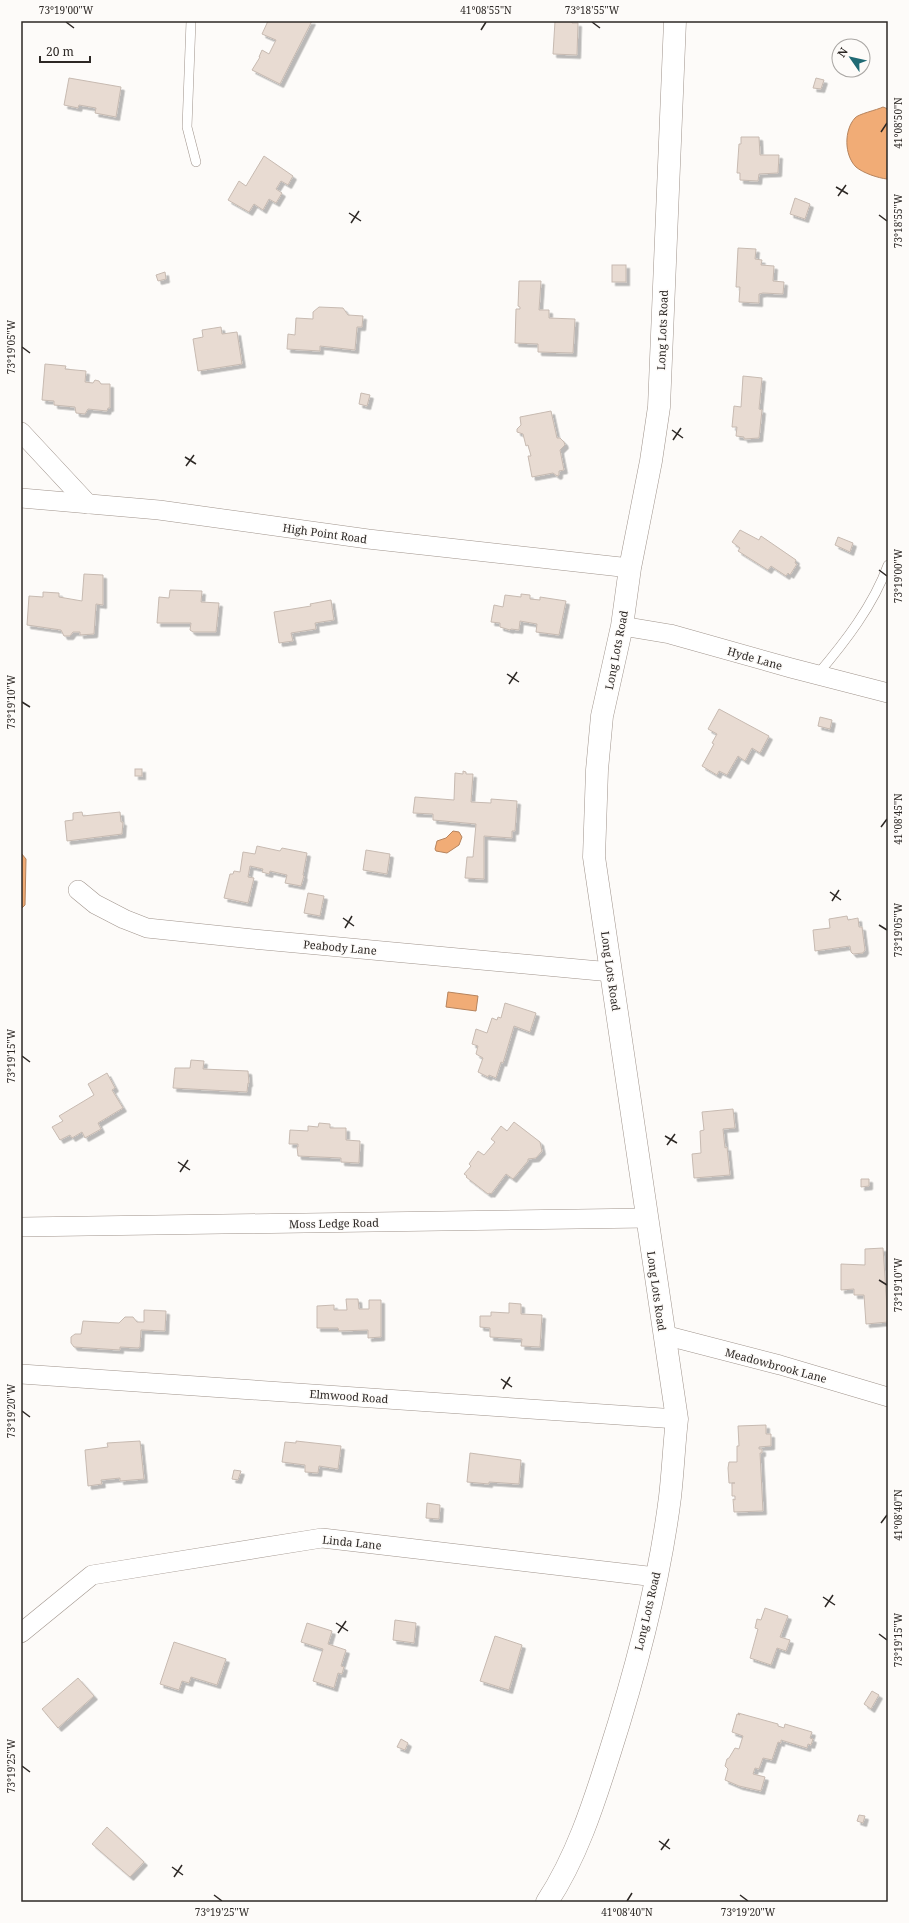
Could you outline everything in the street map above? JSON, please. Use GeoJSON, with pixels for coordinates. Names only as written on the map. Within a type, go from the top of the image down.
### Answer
{"type":"FeatureCollection","features":[{"type":"Feature","properties":{"kind":"main road","name":"Long Lots Road"},"geometry":{"type":"LineString","coordinates":[[547,1902],[573,1853],[591,1813],[626,1702],[656,1577],[670,1497],[677,1419],[594,849],[597,770],[602,716],[622,626],[630,568],[651,461],[659,408],[675,21]]}},
{"type":"Feature","properties":{"kind":"street"},"geometry":{"type":"LineString","coordinates":[[21,432],[88,504]]}},
{"type":"Feature","properties":{"kind":"street","name":"High Point Road"},"geometry":{"type":"LineString","coordinates":[[21,498],[159,510],[368,539],[630,568]]}},
{"type":"Feature","properties":{"kind":"street","name":"Hyde Lane"},"geometry":{"type":"LineString","coordinates":[[622,626],[670,634],[888,693]]}},
{"type":"Feature","properties":{"kind":"street","name":"Peabody Lane"},"geometry":{"type":"LineString","coordinates":[[78,890],[95,904],[124,919],[147,928],[611,972]]}},
{"type":"Feature","properties":{"kind":"street","name":"Moss Ledge Road"},"geometry":{"type":"LineString","coordinates":[[21,1227],[647,1218]]}},
{"type":"Feature","properties":{"kind":"street","name":"Meadowbrook Lane"},"geometry":{"type":"LineString","coordinates":[[664,1335],[780,1365],[888,1397]]}},
{"type":"Feature","properties":{"kind":"street","name":"Elmwood Road"},"geometry":{"type":"LineString","coordinates":[[21,1374],[677,1419]]}},
{"type":"Feature","properties":{"kind":"street","name":"Linda Lane"},"geometry":{"type":"LineString","coordinates":[[21,1633],[92,1575],[322,1538],[656,1577]]}},
{"type":"Feature","properties":{"kind":"lane"},"geometry":{"type":"LineString","coordinates":[[191,21],[187,127],[196,162]]}},
{"type":"Feature","properties":{"kind":"lane"},"geometry":{"type":"LineString","coordinates":[[817,675],[846,641],[881,585],[888,565]]}},
{"type":"Feature","properties":{"kind":"shaded area"},"geometry":{"type":"Polygon","coordinates":[[[883,107],[888,109],[887,179],[871,175],[856,167],[849,156],[847,142],[847,136],[851,123],[855,118],[883,107]]]}},
{"type":"Feature","properties":{"kind":"shaded area"},"geometry":{"type":"Polygon","coordinates":[[[453,831],[459,832],[462,837],[459,845],[447,853],[436,851],[437,841],[446,838],[453,831]]]}},
{"type":"Feature","properties":{"kind":"shaded area"},"geometry":{"type":"Polygon","coordinates":[[[21,853],[26,859],[25,905],[21,909],[21,853]]]}},
{"type":"Feature","properties":{"kind":"shaded area"},"geometry":{"type":"Polygon","coordinates":[[[448,992],[478,996],[476,1011],[446,1007],[448,992]]]}},
{"type":"Feature","properties":{"kind":"building"},"geometry":{"type":"Polygon","coordinates":[[[268,21],[312,21],[280,84],[252,70],[260,57],[262,50],[269,54],[276,40],[262,34],[268,21]]]}},
{"type":"Feature","properties":{"kind":"building"},"geometry":{"type":"Polygon","coordinates":[[[555,21],[572,21],[572,23],[578,23],[577,55],[553,54],[555,21]]]}},
{"type":"Feature","properties":{"kind":"building"},"geometry":{"type":"Polygon","coordinates":[[[69,78],[121,87],[116,117],[95,113],[96,108],[79,105],[78,108],[64,105],[69,78]]]}},
{"type":"Feature","properties":{"kind":"building"},"geometry":{"type":"Polygon","coordinates":[[[816,78],[824,80],[821,89],[813,88],[816,78]]]}},
{"type":"Feature","properties":{"kind":"building"},"geometry":{"type":"Polygon","coordinates":[[[741,137],[759,137],[760,155],[779,155],[778,173],[759,174],[758,181],[740,180],[740,173],[737,173],[739,144],[741,144],[741,137]]]}},
{"type":"Feature","properties":{"kind":"building"},"geometry":{"type":"Polygon","coordinates":[[[264,156],[293,176],[288,185],[281,181],[276,189],[282,193],[276,203],[269,199],[263,210],[254,204],[249,212],[228,200],[239,181],[246,186],[264,156]]]}},
{"type":"Feature","properties":{"kind":"building"},"geometry":{"type":"Polygon","coordinates":[[[795,198],[810,204],[805,219],[790,214],[795,198]]]}},
{"type":"Feature","properties":{"kind":"building"},"geometry":{"type":"Polygon","coordinates":[[[738,248],[756,249],[755,259],[762,260],[761,265],[774,266],[773,281],[784,282],[783,294],[759,294],[759,303],[739,302],[740,287],[736,287],[738,248]]]}},
{"type":"Feature","properties":{"kind":"building"},"geometry":{"type":"Polygon","coordinates":[[[612,265],[626,265],[626,282],[612,282],[612,265]]]}},
{"type":"Feature","properties":{"kind":"building"},"geometry":{"type":"Polygon","coordinates":[[[165,272],[166,279],[158,281],[156,275],[165,272]]]}},
{"type":"Feature","properties":{"kind":"building"},"geometry":{"type":"Polygon","coordinates":[[[519,281],[541,281],[539,310],[549,310],[549,318],[575,319],[573,353],[538,352],[538,344],[515,343],[516,309],[520,309],[518,306],[519,281]]]}},
{"type":"Feature","properties":{"kind":"building"},"geometry":{"type":"Polygon","coordinates":[[[319,307],[343,308],[348,315],[363,316],[362,327],[357,327],[355,350],[320,346],[320,351],[287,349],[288,334],[295,335],[296,318],[313,319],[313,312],[319,307]]]}},
{"type":"Feature","properties":{"kind":"building"},"geometry":{"type":"Polygon","coordinates":[[[221,327],[222,334],[237,332],[242,364],[198,371],[193,339],[203,337],[202,330],[221,327]]]}},
{"type":"Feature","properties":{"kind":"building"},"geometry":{"type":"Polygon","coordinates":[[[45,364],[66,366],[65,369],[86,371],[85,382],[93,383],[95,380],[99,381],[101,384],[110,384],[110,408],[108,408],[107,411],[88,409],[85,414],[76,413],[75,407],[54,405],[54,401],[42,400],[45,364]]]}},
{"type":"Feature","properties":{"kind":"building"},"geometry":{"type":"Polygon","coordinates":[[[743,376],[762,378],[759,409],[762,410],[759,438],[744,439],[744,437],[736,436],[737,427],[732,427],[734,406],[741,407],[743,376]]]}},
{"type":"Feature","properties":{"kind":"building"},"geometry":{"type":"Polygon","coordinates":[[[361,393],[370,395],[367,406],[359,404],[361,393]]]}},
{"type":"Feature","properties":{"kind":"building"},"geometry":{"type":"Polygon","coordinates":[[[551,411],[557,438],[560,438],[565,445],[560,450],[564,470],[559,471],[559,475],[557,476],[553,473],[532,477],[528,456],[531,456],[528,445],[526,446],[523,434],[517,432],[517,429],[521,425],[520,417],[551,411]]]}},
{"type":"Feature","properties":{"kind":"building"},"geometry":{"type":"Polygon","coordinates":[[[740,530],[759,540],[761,536],[796,560],[795,563],[797,564],[790,575],[788,573],[786,576],[771,566],[768,570],[738,551],[740,548],[732,542],[740,530]]]}},
{"type":"Feature","properties":{"kind":"building"},"geometry":{"type":"Polygon","coordinates":[[[838,537],[853,543],[850,552],[835,545],[838,537]]]}},
{"type":"Feature","properties":{"kind":"building"},"geometry":{"type":"Polygon","coordinates":[[[84,574],[103,575],[103,605],[96,604],[94,634],[80,635],[80,632],[73,632],[70,636],[64,636],[61,630],[27,625],[29,596],[43,597],[43,592],[59,593],[59,597],[82,601],[84,574]]]}},
{"type":"Feature","properties":{"kind":"building"},"geometry":{"type":"Polygon","coordinates":[[[170,590],[202,591],[201,602],[219,603],[216,632],[193,632],[190,630],[191,623],[157,623],[159,597],[169,598],[170,590]]]}},
{"type":"Feature","properties":{"kind":"building"},"geometry":{"type":"Polygon","coordinates":[[[521,594],[530,595],[530,599],[540,600],[540,597],[566,601],[559,635],[536,632],[537,624],[520,621],[519,630],[510,630],[500,627],[500,623],[491,622],[494,605],[503,607],[505,595],[521,597],[521,594]]]}},
{"type":"Feature","properties":{"kind":"building"},"geometry":{"type":"Polygon","coordinates":[[[331,600],[334,620],[315,623],[316,629],[291,633],[293,641],[279,643],[274,612],[311,606],[310,604],[331,600]]]}},
{"type":"Feature","properties":{"kind":"building"},"geometry":{"type":"Polygon","coordinates":[[[719,709],[769,736],[760,753],[752,748],[745,761],[738,756],[727,775],[719,771],[717,775],[702,766],[714,744],[712,743],[717,734],[708,729],[719,709]]]}},
{"type":"Feature","properties":{"kind":"building"},"geometry":{"type":"Polygon","coordinates":[[[820,717],[832,720],[830,729],[818,726],[820,717]]]}},
{"type":"Feature","properties":{"kind":"building"},"geometry":{"type":"Polygon","coordinates":[[[135,769],[142,769],[142,776],[135,776],[135,769]]]}},
{"type":"Feature","properties":{"kind":"building"},"geometry":{"type":"Polygon","coordinates":[[[463,771],[466,772],[466,774],[473,774],[471,802],[491,803],[491,799],[517,801],[515,831],[512,831],[512,838],[484,836],[484,879],[465,878],[467,857],[473,857],[476,824],[433,820],[433,814],[413,813],[415,797],[454,800],[455,773],[463,774],[463,771]]]}},
{"type":"Feature","properties":{"kind":"building"},"geometry":{"type":"Polygon","coordinates":[[[82,812],[83,816],[120,812],[121,822],[123,822],[122,834],[67,841],[65,821],[73,820],[73,813],[82,812]]]}},
{"type":"Feature","properties":{"kind":"building"},"geometry":{"type":"Polygon","coordinates":[[[257,846],[280,851],[282,848],[307,853],[301,886],[285,883],[287,875],[270,871],[269,874],[262,872],[263,869],[250,866],[248,877],[254,878],[248,903],[224,898],[230,874],[233,874],[234,871],[240,872],[243,852],[255,854],[257,846]]]}},
{"type":"Feature","properties":{"kind":"building"},"geometry":{"type":"Polygon","coordinates":[[[366,850],[390,854],[387,874],[363,870],[366,850]]]}},
{"type":"Feature","properties":{"kind":"building"},"geometry":{"type":"Polygon","coordinates":[[[308,893],[324,896],[320,916],[304,913],[308,893]]]}},
{"type":"Feature","properties":{"kind":"building"},"geometry":{"type":"Polygon","coordinates":[[[847,916],[848,920],[858,918],[859,927],[862,927],[865,950],[863,953],[853,954],[850,946],[815,951],[813,930],[830,928],[829,919],[847,916]]]}},
{"type":"Feature","properties":{"kind":"building"},"geometry":{"type":"Polygon","coordinates":[[[505,1003],[536,1013],[530,1032],[514,1026],[503,1063],[501,1062],[496,1078],[489,1075],[488,1077],[478,1072],[483,1058],[476,1054],[478,1046],[472,1044],[476,1029],[487,1033],[492,1018],[497,1020],[498,1017],[501,1018],[505,1003]]]}},
{"type":"Feature","properties":{"kind":"building"},"geometry":{"type":"Polygon","coordinates":[[[191,1060],[204,1061],[203,1069],[248,1071],[249,1083],[247,1092],[173,1088],[175,1068],[190,1068],[191,1060]]]}},
{"type":"Feature","properties":{"kind":"building"},"geometry":{"type":"Polygon","coordinates":[[[107,1073],[115,1088],[112,1090],[123,1108],[98,1123],[101,1129],[85,1138],[82,1132],[72,1138],[70,1135],[60,1140],[52,1127],[63,1121],[59,1116],[94,1095],[88,1084],[107,1073]]]}},
{"type":"Feature","properties":{"kind":"building"},"geometry":{"type":"Polygon","coordinates":[[[733,1109],[735,1128],[723,1129],[725,1148],[727,1147],[730,1175],[694,1178],[692,1154],[701,1153],[700,1131],[704,1130],[702,1112],[733,1109]]]}},
{"type":"Feature","properties":{"kind":"building"},"geometry":{"type":"Polygon","coordinates":[[[514,1122],[540,1142],[542,1151],[536,1158],[528,1159],[513,1179],[506,1174],[491,1194],[488,1194],[464,1174],[471,1166],[469,1164],[478,1151],[484,1155],[495,1142],[491,1139],[501,1126],[507,1131],[514,1122]]]}},
{"type":"Feature","properties":{"kind":"building"},"geometry":{"type":"Polygon","coordinates":[[[319,1123],[330,1124],[330,1128],[346,1128],[346,1140],[360,1141],[359,1163],[341,1162],[341,1158],[298,1156],[298,1144],[289,1144],[290,1130],[308,1131],[308,1126],[318,1127],[319,1123]]]}},
{"type":"Feature","properties":{"kind":"building"},"geometry":{"type":"Polygon","coordinates":[[[861,1179],[869,1179],[869,1186],[861,1187],[861,1179]]]}},
{"type":"Feature","properties":{"kind":"building"},"geometry":{"type":"Polygon","coordinates":[[[883,1248],[888,1322],[866,1324],[864,1295],[854,1295],[854,1289],[841,1290],[841,1264],[865,1265],[865,1249],[883,1248]]]}},
{"type":"Feature","properties":{"kind":"building"},"geometry":{"type":"Polygon","coordinates":[[[346,1299],[358,1299],[359,1309],[369,1309],[369,1300],[381,1300],[381,1337],[368,1338],[368,1330],[339,1331],[338,1328],[317,1328],[317,1306],[334,1305],[334,1310],[347,1310],[346,1299]]]}},
{"type":"Feature","properties":{"kind":"building"},"geometry":{"type":"Polygon","coordinates":[[[509,1303],[521,1304],[521,1314],[542,1315],[540,1347],[521,1346],[522,1339],[490,1337],[490,1328],[480,1327],[480,1316],[491,1316],[491,1312],[509,1313],[509,1303]]]}},
{"type":"Feature","properties":{"kind":"building"},"geometry":{"type":"Polygon","coordinates":[[[144,1310],[166,1311],[165,1331],[141,1330],[140,1347],[138,1348],[120,1347],[120,1350],[74,1347],[71,1343],[71,1337],[75,1334],[81,1334],[83,1321],[119,1323],[125,1317],[133,1317],[137,1322],[144,1322],[144,1310]]]}},
{"type":"Feature","properties":{"kind":"building"},"geometry":{"type":"Polygon","coordinates":[[[766,1425],[766,1434],[771,1434],[771,1446],[759,1447],[759,1449],[762,1449],[762,1453],[760,1453],[763,1511],[734,1512],[733,1499],[735,1500],[735,1496],[732,1496],[732,1483],[729,1483],[728,1468],[729,1462],[737,1462],[737,1446],[739,1446],[738,1426],[766,1425]]]}},
{"type":"Feature","properties":{"kind":"building"},"geometry":{"type":"Polygon","coordinates":[[[140,1441],[144,1479],[120,1481],[120,1478],[101,1480],[102,1484],[88,1486],[85,1450],[108,1447],[107,1443],[140,1441]]]}},
{"type":"Feature","properties":{"kind":"building"},"geometry":{"type":"Polygon","coordinates":[[[296,1441],[341,1446],[338,1469],[319,1466],[318,1473],[305,1472],[305,1465],[282,1462],[285,1442],[296,1443],[296,1441]]]}},
{"type":"Feature","properties":{"kind":"building"},"geometry":{"type":"Polygon","coordinates":[[[470,1453],[521,1460],[519,1484],[467,1482],[470,1453]]]}},
{"type":"Feature","properties":{"kind":"building"},"geometry":{"type":"Polygon","coordinates":[[[234,1470],[241,1471],[238,1480],[232,1479],[234,1470]]]}},
{"type":"Feature","properties":{"kind":"building"},"geometry":{"type":"Polygon","coordinates":[[[427,1503],[440,1505],[439,1519],[426,1518],[427,1503]]]}},
{"type":"Feature","properties":{"kind":"building"},"geometry":{"type":"Polygon","coordinates":[[[765,1608],[788,1616],[780,1637],[790,1640],[786,1651],[777,1648],[771,1665],[750,1658],[758,1629],[755,1628],[757,1619],[761,1620],[765,1608]]]}},
{"type":"Feature","properties":{"kind":"building"},"geometry":{"type":"Polygon","coordinates":[[[395,1620],[416,1623],[414,1643],[393,1640],[395,1620]]]}},
{"type":"Feature","properties":{"kind":"building"},"geometry":{"type":"Polygon","coordinates":[[[307,1623],[332,1631],[328,1644],[346,1650],[341,1666],[344,1667],[342,1674],[338,1673],[334,1688],[313,1681],[323,1649],[301,1642],[307,1623]]]}},
{"type":"Feature","properties":{"kind":"building"},"geometry":{"type":"Polygon","coordinates":[[[495,1636],[522,1645],[509,1690],[480,1681],[495,1636]]]}},
{"type":"Feature","properties":{"kind":"building"},"geometry":{"type":"Polygon","coordinates":[[[174,1642],[226,1659],[217,1685],[191,1677],[189,1683],[182,1681],[179,1690],[160,1684],[174,1642]]]}},
{"type":"Feature","properties":{"kind":"building"},"geometry":{"type":"Polygon","coordinates":[[[78,1678],[94,1696],[58,1728],[42,1709],[78,1678]]]}},
{"type":"Feature","properties":{"kind":"building"},"geometry":{"type":"Polygon","coordinates":[[[872,1691],[879,1695],[871,1709],[864,1704],[872,1691]]]}},
{"type":"Feature","properties":{"kind":"building"},"geometry":{"type":"Polygon","coordinates":[[[738,1713],[778,1724],[778,1726],[784,1728],[785,1724],[812,1732],[810,1738],[813,1739],[811,1745],[808,1744],[807,1748],[781,1740],[781,1743],[778,1742],[772,1760],[763,1758],[759,1769],[755,1768],[753,1774],[765,1777],[761,1791],[739,1786],[725,1780],[728,1769],[725,1766],[727,1759],[735,1748],[739,1749],[743,1736],[732,1732],[737,1714],[740,1715],[738,1713]]]}},
{"type":"Feature","properties":{"kind":"building"},"geometry":{"type":"Polygon","coordinates":[[[401,1739],[408,1743],[405,1750],[397,1747],[401,1739]]]}},
{"type":"Feature","properties":{"kind":"building"},"geometry":{"type":"Polygon","coordinates":[[[859,1815],[865,1816],[863,1823],[857,1821],[859,1815]]]}},
{"type":"Feature","properties":{"kind":"building"},"geometry":{"type":"Polygon","coordinates":[[[107,1827],[144,1862],[130,1877],[92,1844],[107,1827]]]}}]}
